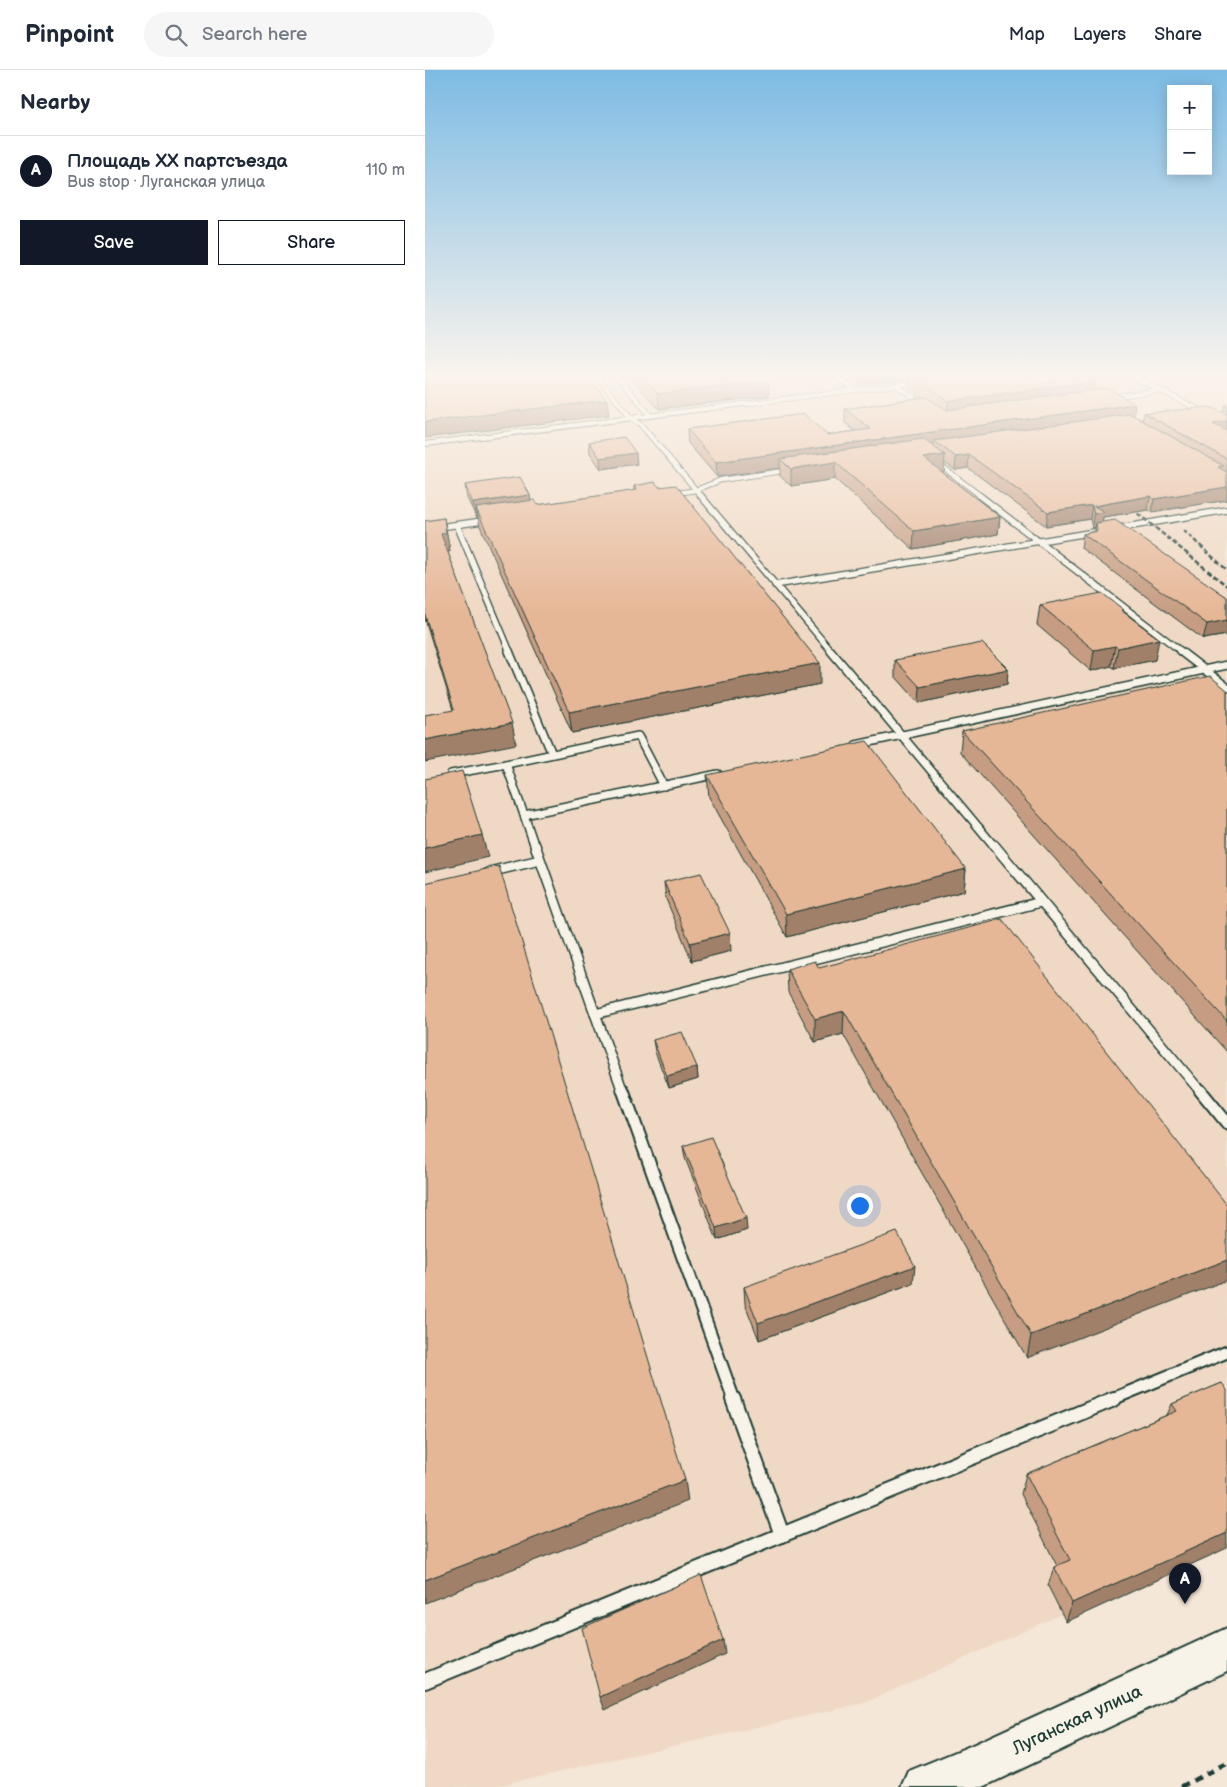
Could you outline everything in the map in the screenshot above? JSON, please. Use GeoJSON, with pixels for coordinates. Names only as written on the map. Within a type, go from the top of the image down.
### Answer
{"type":"FeatureCollection","features":[{"type":"Feature","properties":{"kind":"main road","name":"Луганская улица"},"geometry":{"type":"LineString","coordinates":[[925,1787],[981,1765],[1227,1649]]}},
{"type":"Feature","properties":{"kind":"lane"},"geometry":{"type":"LineString","coordinates":[[666,454],[1227,1123]]}},
{"type":"Feature","properties":{"kind":"lane"},"geometry":{"type":"LineString","coordinates":[[931,457],[1227,687]]}},
{"type":"Feature","properties":{"kind":"lane"},"geometry":{"type":"LineString","coordinates":[[667,494],[696,490],[721,480],[798,469]]}},
{"type":"Feature","properties":{"kind":"lane"},"geometry":{"type":"LineString","coordinates":[[775,585],[1227,510]]}},
{"type":"Feature","properties":{"kind":"lane"},"geometry":{"type":"LineString","coordinates":[[425,529],[495,519]]}},
{"type":"Feature","properties":{"kind":"lane"},"geometry":{"type":"LineString","coordinates":[[457,525],[552,754]]}},
{"type":"Feature","properties":{"kind":"lane"},"geometry":{"type":"LineString","coordinates":[[844,747],[1227,665]]}},
{"type":"Feature","properties":{"kind":"lane"},"geometry":{"type":"LineString","coordinates":[[443,776],[638,736],[664,786]]}},
{"type":"Feature","properties":{"kind":"lane"},"geometry":{"type":"LineString","coordinates":[[506,764],[782,1535]]}},
{"type":"Feature","properties":{"kind":"lane"},"geometry":{"type":"LineString","coordinates":[[524,815],[731,771]]}},
{"type":"Feature","properties":{"kind":"lane"},"geometry":{"type":"LineString","coordinates":[[483,873],[540,860]]}},
{"type":"Feature","properties":{"kind":"lane"},"geometry":{"type":"LineString","coordinates":[[595,1014],[1041,902]]}},
{"type":"Feature","properties":{"kind":"lane"},"geometry":{"type":"LineString","coordinates":[[425,1681],[1227,1352]]}},
{"type":"Feature","properties":{"kind":"path"},"geometry":{"type":"LineString","coordinates":[[1181,1787],[1227,1764]]}},
{"type":"Feature","properties":{"kind":"shaded area"},"geometry":{"type":"Polygon","coordinates":[[[425,454],[1227,454],[1227,1548],[1066,1622],[1062,1614],[865,1703],[491,1787],[425,1787],[425,454]]]}},
{"type":"Feature","properties":{"kind":"building"},"geometry":{"type":"Polygon","coordinates":[[[597,454],[628,454],[600,458],[597,454]]]}},
{"type":"Feature","properties":{"kind":"building"},"geometry":{"type":"Polygon","coordinates":[[[709,454],[773,454],[716,462],[709,454]]]}},
{"type":"Feature","properties":{"kind":"building"},"geometry":{"type":"Polygon","coordinates":[[[815,454],[944,454],[924,458],[1000,517],[914,531],[835,462],[791,469],[780,459],[815,454]]]}},
{"type":"Feature","properties":{"kind":"building"},"geometry":{"type":"Polygon","coordinates":[[[952,454],[1203,454],[1224,466],[1218,467],[1227,472],[1227,487],[1154,499],[1150,496],[1094,506],[1104,512],[1094,514],[1092,505],[1048,512],[969,455],[956,457],[952,454]]]}},
{"type":"Feature","properties":{"kind":"building"},"geometry":{"type":"Polygon","coordinates":[[[1218,454],[1227,454],[1227,459],[1218,454]]]}},
{"type":"Feature","properties":{"kind":"building"},"geometry":{"type":"Polygon","coordinates":[[[520,477],[530,495],[473,503],[465,485],[520,477]]]}},
{"type":"Feature","properties":{"kind":"building"},"geometry":{"type":"Polygon","coordinates":[[[655,482],[659,487],[676,485],[820,663],[569,712],[476,508],[534,500],[537,505],[637,490],[634,486],[655,482]]]}},
{"type":"Feature","properties":{"kind":"building"},"geometry":{"type":"Polygon","coordinates":[[[444,518],[446,533],[441,534],[512,723],[425,740],[425,715],[454,710],[425,615],[425,521],[444,518]]]}},
{"type":"Feature","properties":{"kind":"building"},"geometry":{"type":"Polygon","coordinates":[[[1115,520],[1227,597],[1227,620],[1207,624],[1083,534],[1097,531],[1096,523],[1115,520]]]}},
{"type":"Feature","properties":{"kind":"building"},"geometry":{"type":"Polygon","coordinates":[[[1102,593],[1159,639],[1118,648],[1115,646],[1094,650],[1040,605],[1102,593]]]}},
{"type":"Feature","properties":{"kind":"building"},"geometry":{"type":"Polygon","coordinates":[[[982,643],[1008,669],[920,687],[895,660],[982,643]]]}},
{"type":"Feature","properties":{"kind":"building"},"geometry":{"type":"Polygon","coordinates":[[[1210,676],[1227,690],[1227,1021],[962,731],[1210,676]]]}},
{"type":"Feature","properties":{"kind":"building"},"geometry":{"type":"Polygon","coordinates":[[[867,741],[966,869],[786,914],[707,775],[867,741]]]}},
{"type":"Feature","properties":{"kind":"building"},"geometry":{"type":"Polygon","coordinates":[[[462,771],[482,835],[425,848],[425,779],[462,771]]]}},
{"type":"Feature","properties":{"kind":"building"},"geometry":{"type":"Polygon","coordinates":[[[499,866],[685,1480],[425,1580],[425,883],[499,866]]]}},
{"type":"Feature","properties":{"kind":"building"},"geometry":{"type":"Polygon","coordinates":[[[701,873],[730,933],[690,943],[664,882],[701,873]]]}},
{"type":"Feature","properties":{"kind":"building"},"geometry":{"type":"Polygon","coordinates":[[[1002,919],[1227,1205],[1227,1260],[1031,1335],[844,1011],[815,1019],[787,969],[815,961],[819,968],[1002,919]]]}},
{"type":"Feature","properties":{"kind":"building"},"geometry":{"type":"Polygon","coordinates":[[[682,1032],[697,1067],[667,1076],[653,1040],[682,1032]]]}},
{"type":"Feature","properties":{"kind":"building"},"geometry":{"type":"Polygon","coordinates":[[[711,1137],[746,1218],[716,1228],[683,1146],[711,1137]]]}},
{"type":"Feature","properties":{"kind":"building"},"geometry":{"type":"Polygon","coordinates":[[[897,1232],[915,1266],[758,1323],[744,1287],[897,1232]]]}},
{"type":"Feature","properties":{"kind":"building"},"geometry":{"type":"Polygon","coordinates":[[[1222,1383],[1227,1390],[1227,1533],[1072,1603],[1054,1567],[1070,1560],[1026,1474],[1177,1411],[1172,1404],[1222,1383]]]}},
{"type":"Feature","properties":{"kind":"building"},"geometry":{"type":"Polygon","coordinates":[[[701,1575],[723,1640],[600,1697],[582,1628],[701,1575]]]}},
{"type":"Feature","properties":{"kind":"railway"},"geometry":{"type":"LineString","coordinates":[[1126,504],[1227,586]]}},
{"type":"Feature","properties":{"kind":"railway"},"geometry":{"type":"LineString","coordinates":[[1183,530],[1227,570]]}},
{"type":"Feature","properties":{"kind":"place","name":"Площадь ХХ партсъезда"},"geometry":{"type":"Point","coordinates":[1185,1604]}}]}
